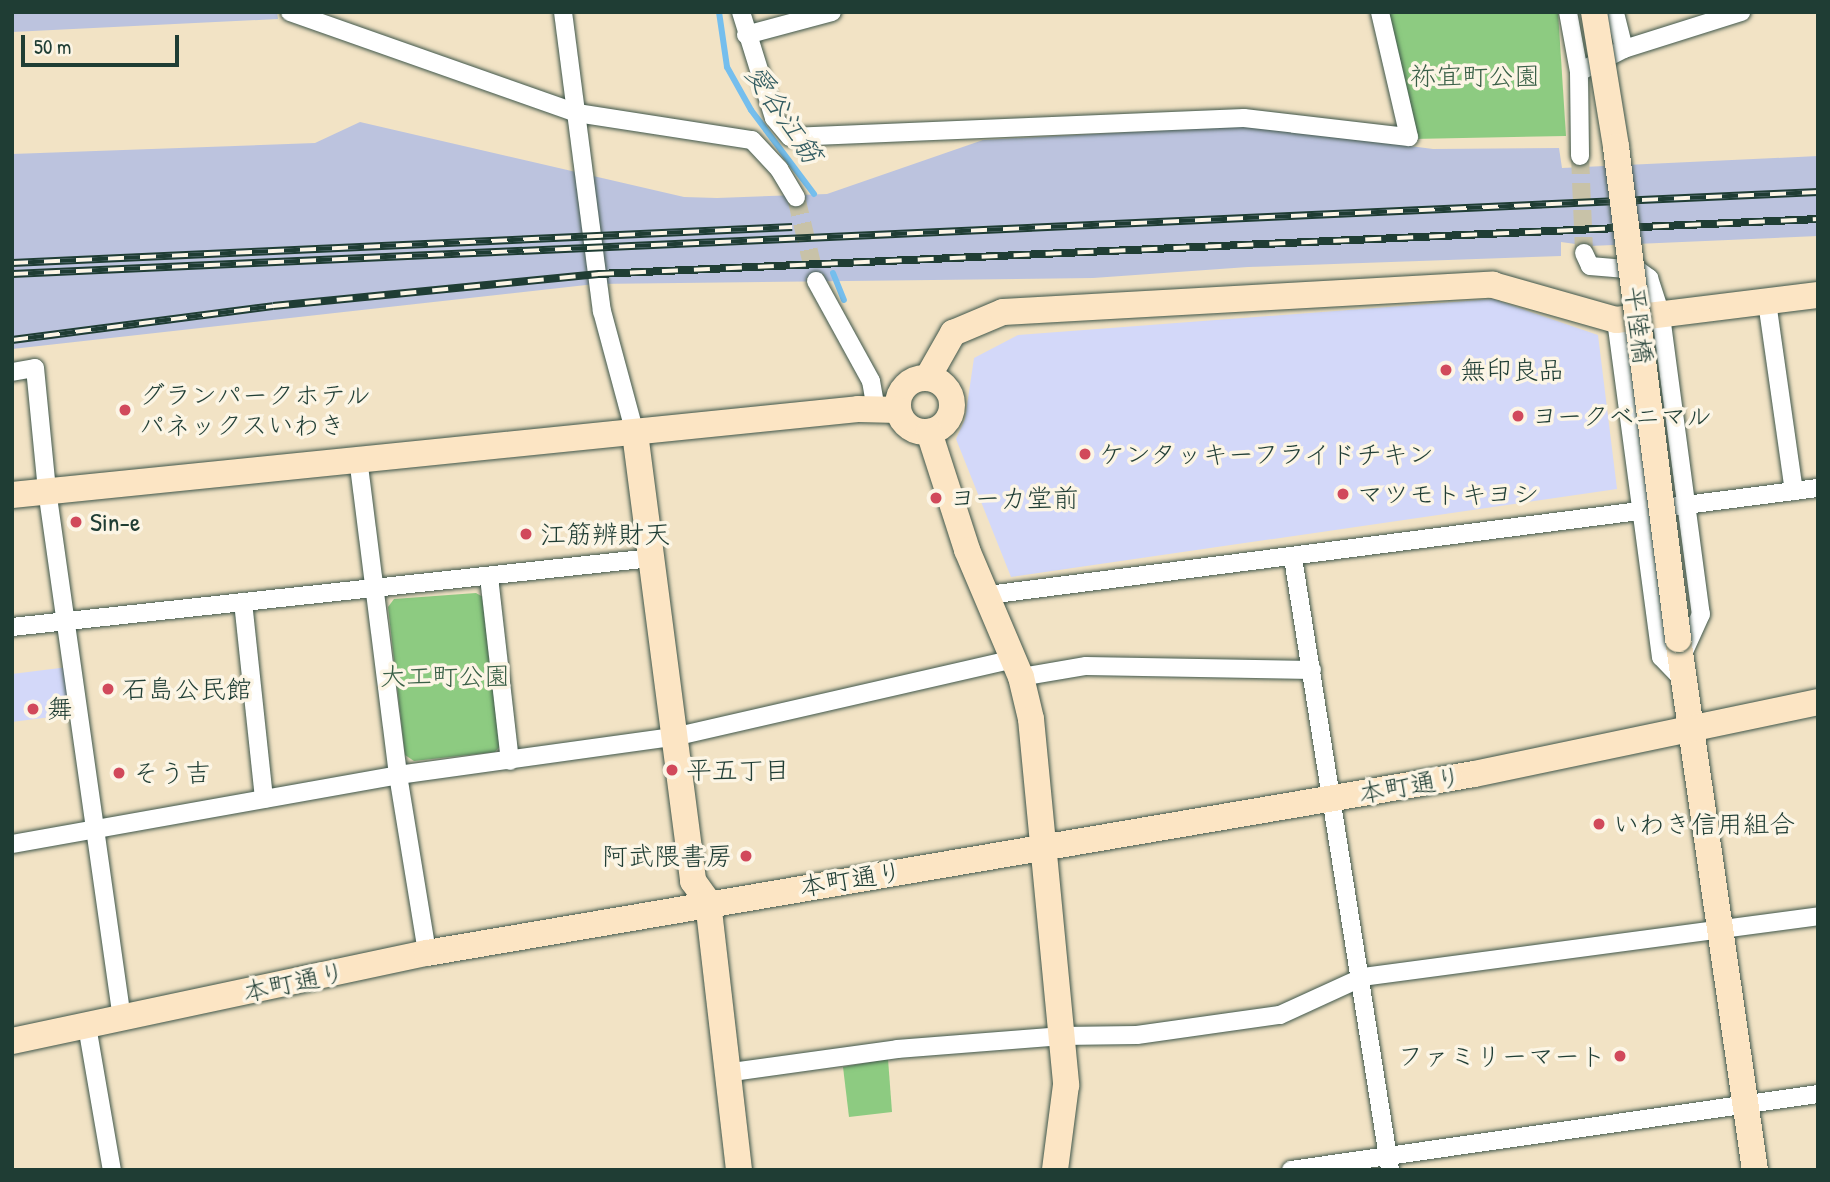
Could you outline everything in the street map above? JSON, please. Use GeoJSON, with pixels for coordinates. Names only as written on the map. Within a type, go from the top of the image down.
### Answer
{"type":"FeatureCollection","features":[{"type":"Feature","properties":{"kind":"street"},"geometry":{"type":"LineString","coordinates":[[290,12],[577,113],[763,129],[790,137],[1244,118],[1409,137],[1380,12]]}},
{"type":"Feature","properties":{"kind":"street"},"geometry":{"type":"LineString","coordinates":[[563,12],[602,312],[635,433],[678,736],[694,888],[708,902],[725,1073],[739,1170]]}},
{"type":"Feature","properties":{"kind":"street"},"geometry":{"type":"LineString","coordinates":[[741,12],[763,129],[779,169],[796,197]]}},
{"type":"Feature","properties":{"kind":"street"},"geometry":{"type":"LineString","coordinates":[[746,35],[832,12]]}},
{"type":"Feature","properties":{"kind":"street"},"geometry":{"type":"LineString","coordinates":[[1568,12],[1579,72],[1580,156]]}},
{"type":"Feature","properties":{"kind":"street","name":"平陸橋"},"geometry":{"type":"LineString","coordinates":[[1594,12],[1616,147],[1682,660],[1755,1170]]}},
{"type":"Feature","properties":{"kind":"street"},"geometry":{"type":"LineString","coordinates":[[1615,12],[1624,49]]}},
{"type":"Feature","properties":{"kind":"street"},"geometry":{"type":"LineString","coordinates":[[1579,72],[1624,49],[1741,12]]}},
{"type":"Feature","properties":{"kind":"street"},"geometry":{"type":"LineString","coordinates":[[1584,253],[1590,266],[1639,270],[1649,278],[1661,316],[1688,505],[1700,614],[1682,660],[1661,657],[1616,320]]}},
{"type":"Feature","properties":{"kind":"street"},"geometry":{"type":"LineString","coordinates":[[816,281],[887,410],[912,429],[929,432],[944,424],[953,401],[945,385],[928,377]]}},
{"type":"Feature","properties":{"kind":"street"},"geometry":{"type":"LineString","coordinates":[[12,495],[47,489],[358,458],[887,410],[903,388],[928,377],[953,333],[1003,312],[1493,285],[1616,320],[1818,295]]}},
{"type":"Feature","properties":{"kind":"street"},"geometry":{"type":"LineString","coordinates":[[1767,302],[1794,491]]}},
{"type":"Feature","properties":{"kind":"street"},"geometry":{"type":"LineString","coordinates":[[12,372],[34,368],[47,489],[122,1019]]}},
{"type":"Feature","properties":{"kind":"street"},"geometry":{"type":"LineString","coordinates":[[929,432],[967,550],[1017,668],[1031,719],[1062,1036],[1065,1113],[1055,1170]]}},
{"type":"Feature","properties":{"kind":"street"},"geometry":{"type":"LineString","coordinates":[[358,458],[398,775],[427,953]]}},
{"type":"Feature","properties":{"kind":"street"},"geometry":{"type":"LineString","coordinates":[[988,595],[1293,558],[1818,488]]}},
{"type":"Feature","properties":{"kind":"street"},"geometry":{"type":"LineString","coordinates":[[12,628],[66,619],[376,589],[652,558]]}},
{"type":"Feature","properties":{"kind":"street"},"geometry":{"type":"LineString","coordinates":[[1293,558],[1363,977],[1390,1163]]}},
{"type":"Feature","properties":{"kind":"street"},"geometry":{"type":"LineString","coordinates":[[489,577],[510,761]]}},
{"type":"Feature","properties":{"kind":"street"},"geometry":{"type":"LineString","coordinates":[[243,602],[264,799]]}},
{"type":"Feature","properties":{"kind":"street"},"geometry":{"type":"LineString","coordinates":[[12,844],[97,831],[398,775],[678,736],[1017,668],[1086,666],[1311,670]]}},
{"type":"Feature","properties":{"kind":"street","name":"本町通り"},"geometry":{"type":"LineString","coordinates":[[12,1041],[427,953],[708,902],[1044,848],[1474,774],[1692,725],[1818,702]]}},
{"type":"Feature","properties":{"kind":"street"},"geometry":{"type":"LineString","coordinates":[[725,1073],[897,1049],[1062,1036],[1137,1035],[1280,1016],[1363,977],[1818,916]]}},
{"type":"Feature","properties":{"kind":"street"},"geometry":{"type":"LineString","coordinates":[[87,1026],[112,1170]]}},
{"type":"Feature","properties":{"kind":"street"},"geometry":{"type":"LineString","coordinates":[[1291,1170],[1390,1163],[1818,1094]]}},
{"type":"Feature","properties":{"kind":"shaded area"},"geometry":{"type":"Polygon","coordinates":[[[12,12],[277,12],[278,19],[12,32],[12,12]]]}},
{"type":"Feature","properties":{"kind":"shaded area"},"geometry":{"type":"Polygon","coordinates":[[[360,122],[684,197],[717,198],[827,194],[983,140],[1222,127],[1256,126],[1433,149],[1559,148],[1562,168],[1818,156],[1818,236],[1590,246],[1561,242],[1561,256],[1248,267],[1093,278],[595,284],[12,349],[12,154],[315,143],[360,122]]]}},
{"type":"Feature","properties":{"kind":"shaded area"},"geometry":{"type":"Polygon","coordinates":[[[1493,299],[1598,335],[1617,489],[1011,577],[956,439],[965,419],[974,358],[1018,335],[1493,299]]]}},
{"type":"Feature","properties":{"kind":"shaded area"},"geometry":{"type":"Polygon","coordinates":[[[68,667],[74,714],[12,722],[12,674],[68,667]]]}},
{"type":"Feature","properties":{"kind":"green space","name":"祢宜町公園"},"geometry":{"type":"Polygon","coordinates":[[[1384,12],[1558,12],[1566,136],[1412,139],[1384,12]]]}},
{"type":"Feature","properties":{"kind":"green space","name":"大工町公園"},"geometry":{"type":"Polygon","coordinates":[[[476,593],[483,597],[501,745],[495,752],[414,761],[405,755],[388,607],[394,599],[476,593]]]}},
{"type":"Feature","properties":{"kind":"green space"},"geometry":{"type":"Polygon","coordinates":[[[888,1059],[892,1112],[849,1117],[843,1067],[888,1059]]]}},
{"type":"Feature","properties":{"kind":"waterway","name":"愛谷江筋"},"geometry":{"type":"LineString","coordinates":[[719,12],[727,67],[751,110],[814,194]]}},
{"type":"Feature","properties":{"kind":"waterway"},"geometry":{"type":"LineString","coordinates":[[833,273],[844,300]]}},
{"type":"Feature","properties":{"kind":"tunnel"},"geometry":{"type":"LineString","coordinates":[[1580,156],[1584,253]]}},
{"type":"Feature","properties":{"kind":"tunnel"},"geometry":{"type":"LineString","coordinates":[[796,197],[816,281]]}},
{"type":"Feature","properties":{"kind":"railway"},"geometry":{"type":"LineString","coordinates":[[12,274],[1818,192]]}},
{"type":"Feature","properties":{"kind":"railway"},"geometry":{"type":"LineString","coordinates":[[12,340],[273,306],[598,274],[1818,219]]}},
{"type":"Feature","properties":{"kind":"railway"},"geometry":{"type":"LineString","coordinates":[[12,263],[792,227]]}},
{"type":"Feature","properties":{"kind":"place","name":"無印良品"},"geometry":{"type":"Point","coordinates":[1446,370]}},
{"type":"Feature","properties":{"kind":"place","name":"グランパークホテル パネックスいわき"},"geometry":{"type":"Point","coordinates":[125,410]}},
{"type":"Feature","properties":{"kind":"place","name":"ヨークベニマル"},"geometry":{"type":"Point","coordinates":[1518,416]}},
{"type":"Feature","properties":{"kind":"place","name":"ケンタッキーフライドチキン"},"geometry":{"type":"Point","coordinates":[1085,454]}},
{"type":"Feature","properties":{"kind":"place","name":"マツモトキヨシ"},"geometry":{"type":"Point","coordinates":[1343,494]}},
{"type":"Feature","properties":{"kind":"place","name":"ヨーカ堂前"},"geometry":{"type":"Point","coordinates":[936,498]}},
{"type":"Feature","properties":{"kind":"place","name":"Sin-e"},"geometry":{"type":"Point","coordinates":[76,522]}},
{"type":"Feature","properties":{"kind":"place","name":"江筋辨財天"},"geometry":{"type":"Point","coordinates":[526,534]}},
{"type":"Feature","properties":{"kind":"place","name":"石島公民館"},"geometry":{"type":"Point","coordinates":[108,689]}},
{"type":"Feature","properties":{"kind":"place","name":"舞"},"geometry":{"type":"Point","coordinates":[33,709]}},
{"type":"Feature","properties":{"kind":"place","name":"平五丁目"},"geometry":{"type":"Point","coordinates":[672,770]}},
{"type":"Feature","properties":{"kind":"place","name":"そう吉"},"geometry":{"type":"Point","coordinates":[119,773]}},
{"type":"Feature","properties":{"kind":"place","name":"いわき信用組合"},"geometry":{"type":"Point","coordinates":[1599,824]}},
{"type":"Feature","properties":{"kind":"place","name":"阿武隈書房"},"geometry":{"type":"Point","coordinates":[746,856]}},
{"type":"Feature","properties":{"kind":"place","name":"ファミリーマート"},"geometry":{"type":"Point","coordinates":[1620,1056]}}]}
